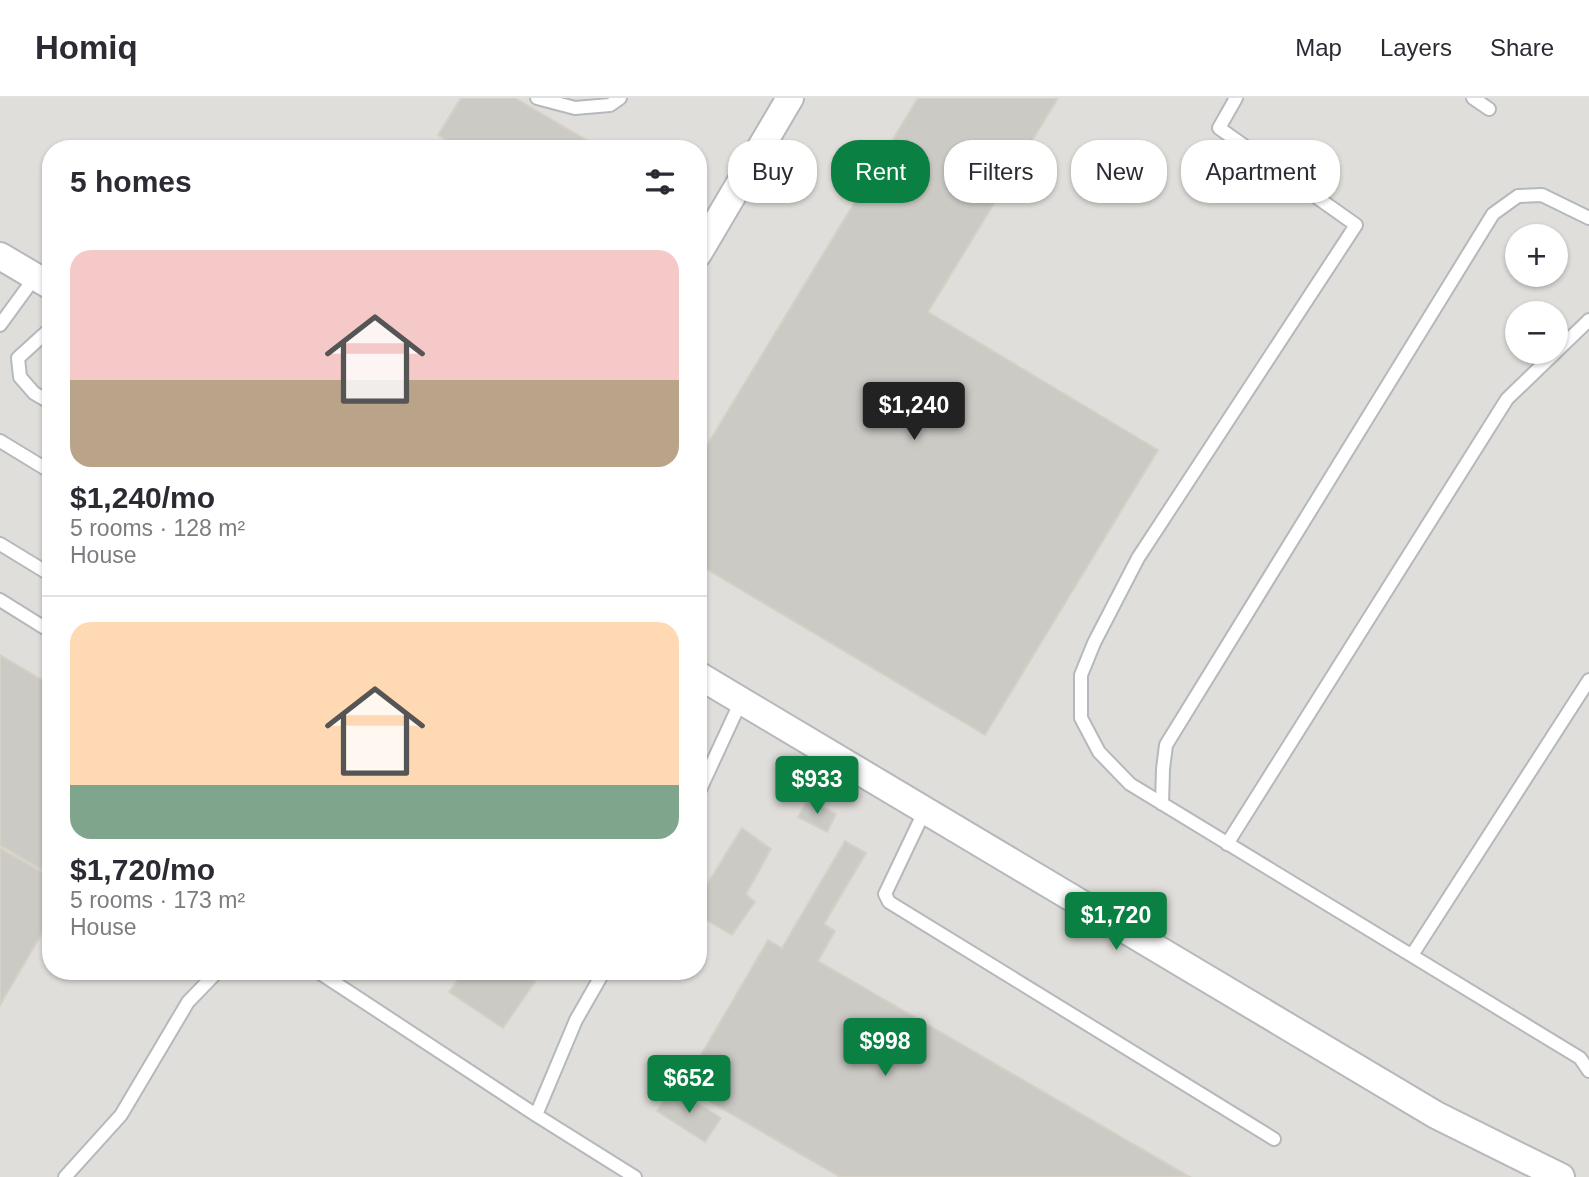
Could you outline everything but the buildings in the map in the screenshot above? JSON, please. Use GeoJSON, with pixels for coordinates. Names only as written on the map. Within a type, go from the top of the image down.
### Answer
{"type":"FeatureCollection","features":[{"type":"Feature","properties":{"kind":"street"},"geometry":{"type":"LineString","coordinates":[[707,239],[790,98]]}},
{"type":"Feature","properties":{"kind":"street"},"geometry":{"type":"LineString","coordinates":[[0,256],[42,280]]}},
{"type":"Feature","properties":{"kind":"street"},"geometry":{"type":"LineString","coordinates":[[707,680],[1436,1115],[1561,1177]]}},
{"type":"Feature","properties":{"kind":"lane"},"geometry":{"type":"LineString","coordinates":[[537,98],[575,108],[610,105],[620,98]]}},
{"type":"Feature","properties":{"kind":"lane"},"geometry":{"type":"LineString","coordinates":[[1236,98],[1219,128],[1356,225],[1138,558],[1094,643],[1081,675],[1081,718],[1099,752],[1130,784],[1580,1058],[1589,1071]]}},
{"type":"Feature","properties":{"kind":"lane"},"geometry":{"type":"LineString","coordinates":[[1473,98],[1489,109]]}},
{"type":"Feature","properties":{"kind":"lane"},"geometry":{"type":"LineString","coordinates":[[1162,804],[1166,745],[1493,214],[1518,196],[1542,195],[1589,218]]}},
{"type":"Feature","properties":{"kind":"lane"},"geometry":{"type":"LineString","coordinates":[[0,325],[42,282]]}},
{"type":"Feature","properties":{"kind":"lane"},"geometry":{"type":"LineString","coordinates":[[1227,844],[1507,399],[1589,320]]}},
{"type":"Feature","properties":{"kind":"lane"},"geometry":{"type":"LineString","coordinates":[[42,336],[18,358],[20,377],[42,398]]}},
{"type":"Feature","properties":{"kind":"lane"},"geometry":{"type":"LineString","coordinates":[[0,440],[42,466]]}},
{"type":"Feature","properties":{"kind":"lane"},"geometry":{"type":"LineString","coordinates":[[0,544],[42,570]]}},
{"type":"Feature","properties":{"kind":"lane"},"geometry":{"type":"LineString","coordinates":[[0,600],[42,626]]}},
{"type":"Feature","properties":{"kind":"lane"},"geometry":{"type":"LineString","coordinates":[[1412,955],[1589,680]]}},
{"type":"Feature","properties":{"kind":"lane"},"geometry":{"type":"LineString","coordinates":[[707,775],[741,701]]}},
{"type":"Feature","properties":{"kind":"lane"},"geometry":{"type":"LineString","coordinates":[[925,810],[885,894],[889,902],[1274,1139]]}},
{"type":"Feature","properties":{"kind":"lane"},"geometry":{"type":"LineString","coordinates":[[65,1177],[121,1115],[188,1002],[209,980]]}},
{"type":"Feature","properties":{"kind":"lane"},"geometry":{"type":"LineString","coordinates":[[331,980],[635,1177]]}},
{"type":"Feature","properties":{"kind":"lane"},"geometry":{"type":"LineString","coordinates":[[536,1115],[576,1020],[599,980]]}},
{"type":"Feature","properties":{"kind":"shaded area"},"geometry":{"type":"Polygon","coordinates":[[[0,98],[1589,98],[1589,1177],[0,1177],[0,98]]]}}]}
